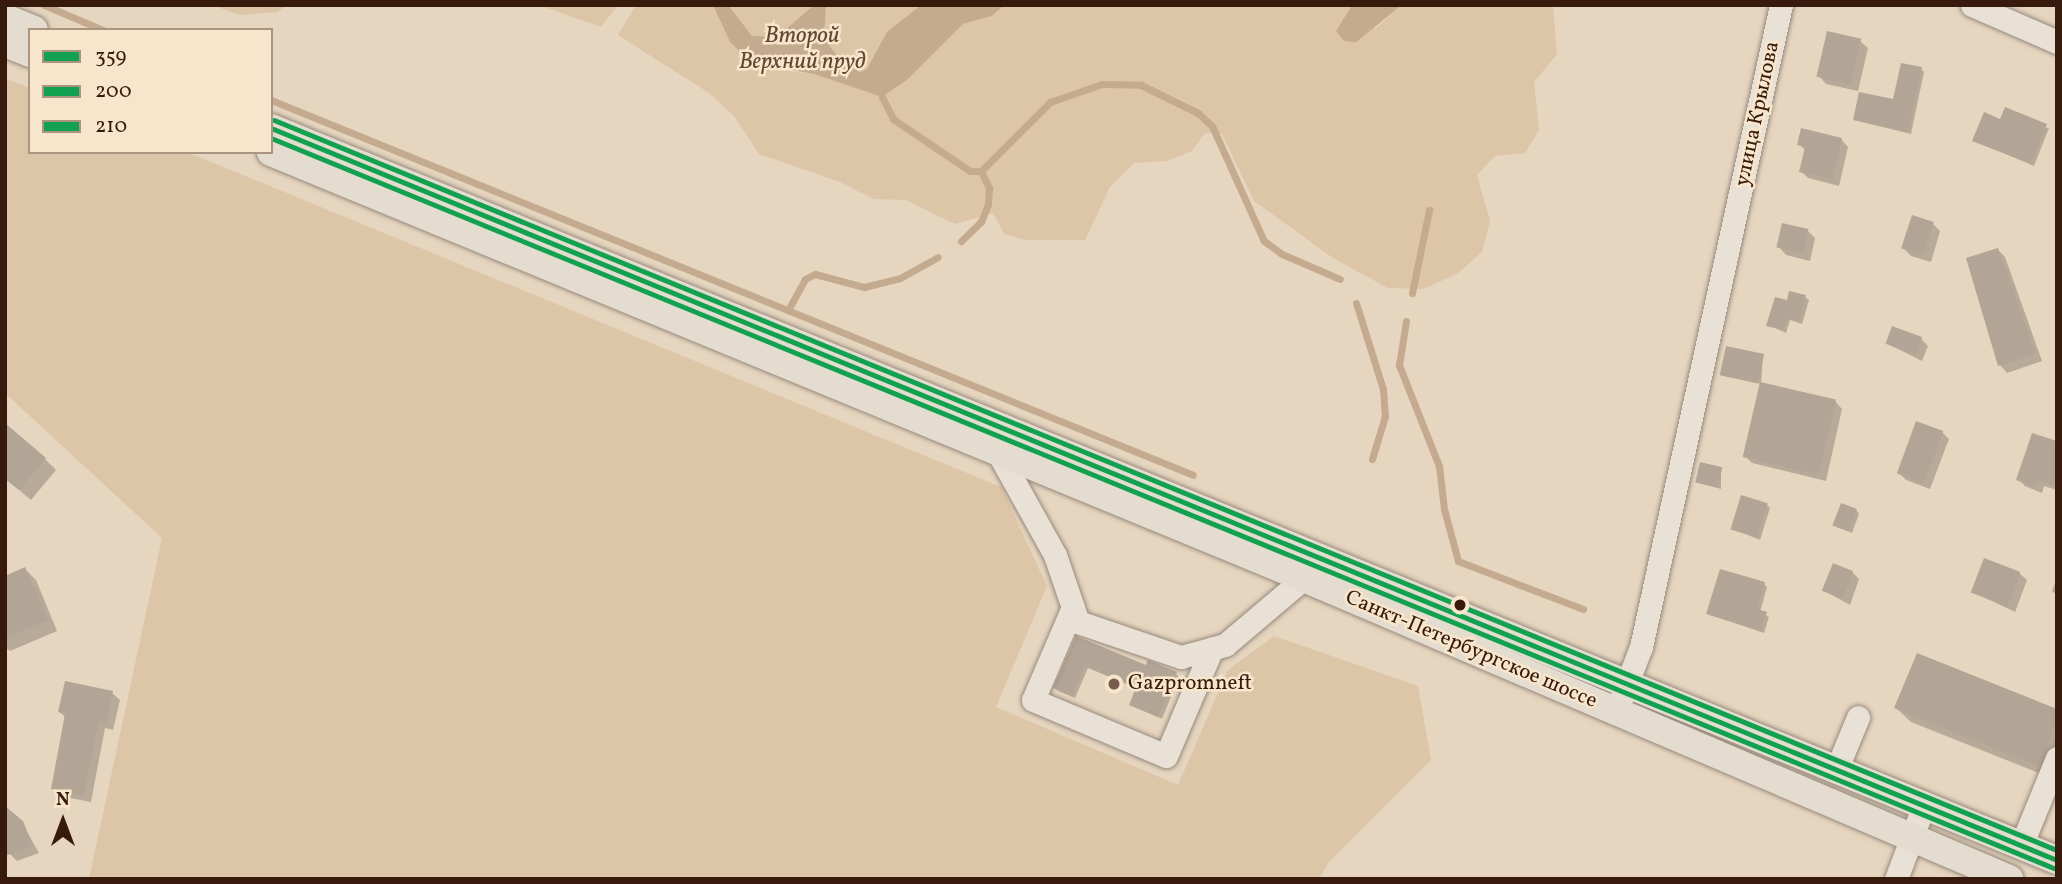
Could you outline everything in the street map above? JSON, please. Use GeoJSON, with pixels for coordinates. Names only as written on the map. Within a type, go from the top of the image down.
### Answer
{"type":"FeatureCollection","features":[{"type":"Feature","properties":{"kind":"main road"},"geometry":{"type":"LineString","coordinates":[[5,18],[29,28]]}},
{"type":"Feature","properties":{"kind":"main road"},"geometry":{"type":"LineString","coordinates":[[5,43],[28,52]]}},
{"type":"Feature","properties":{"kind":"main road","name":"Санкт-Петербургское шоссе"},"geometry":{"type":"LineString","coordinates":[[273,129],[1629,682],[2057,860]]}},
{"type":"Feature","properties":{"kind":"main road","name":"Санкт-Петербургское шоссе"},"geometry":{"type":"LineString","coordinates":[[273,153],[996,449],[2009,879]]}},
{"type":"Feature","properties":{"kind":"street","name":"улица Крылова"},"geometry":{"type":"LineString","coordinates":[[1616,712],[1640,647],[1782,5]]}},
{"type":"Feature","properties":{"kind":"street"},"geometry":{"type":"LineString","coordinates":[[1972,5],[2057,42]]}},
{"type":"Feature","properties":{"kind":"street"},"geometry":{"type":"LineString","coordinates":[[996,449],[1055,555],[1078,622],[1181,657],[1225,645],[1304,578]]}},
{"type":"Feature","properties":{"kind":"street"},"geometry":{"type":"LineString","coordinates":[[1073,607],[1033,699],[1166,756],[1212,648]]}},
{"type":"Feature","properties":{"kind":"street"},"geometry":{"type":"LineString","coordinates":[[1836,768],[1857,717]]}},
{"type":"Feature","properties":{"kind":"street"},"geometry":{"type":"LineString","coordinates":[[2021,846],[2057,758]]}},
{"type":"Feature","properties":{"kind":"street"},"geometry":{"type":"LineString","coordinates":[[1896,879],[1924,805]]}},
{"type":"Feature","properties":{"kind":"shaded area"},"geometry":{"type":"Polygon","coordinates":[[[212,5],[287,5],[277,12],[240,15],[212,5]]]}},
{"type":"Feature","properties":{"kind":"shaded area"},"geometry":{"type":"Polygon","coordinates":[[[539,5],[618,5],[601,27],[539,5]]]}},
{"type":"Feature","properties":{"kind":"shaded area"},"geometry":{"type":"Polygon","coordinates":[[[636,5],[713,5],[730,42],[788,71],[814,74],[882,97],[907,80],[963,24],[992,16],[1004,5],[1352,5],[1336,31],[1376,28],[1402,5],[1553,5],[1557,54],[1534,82],[1539,130],[1525,153],[1495,156],[1477,175],[1490,221],[1482,252],[1458,273],[1424,289],[1388,288],[1333,258],[1254,201],[1222,134],[1205,133],[1192,151],[1167,161],[1134,163],[1110,187],[1085,240],[1025,240],[1004,234],[993,213],[955,224],[906,200],[873,199],[840,182],[759,154],[734,116],[709,93],[618,35],[636,5]]]}},
{"type":"Feature","properties":{"kind":"shaded area"},"geometry":{"type":"Polygon","coordinates":[[[728,5],[814,5],[777,37],[752,37],[728,5]]]}},
{"type":"Feature","properties":{"kind":"shaded area"},"geometry":{"type":"Polygon","coordinates":[[[826,5],[921,5],[888,32],[867,69],[861,72],[841,61],[824,38],[826,5]]]}},
{"type":"Feature","properties":{"kind":"shaded area"},"geometry":{"type":"Polygon","coordinates":[[[5,78],[28,87],[28,154],[192,154],[1001,487],[1047,586],[996,707],[1178,785],[1228,670],[1274,636],[1418,686],[1431,760],[1329,862],[1319,879],[89,879],[162,538],[5,393],[5,78]]]}},
{"type":"Feature","properties":{"kind":"water","name":"Второй Верхний пруд"},"geometry":{"type":"Polygon","coordinates":[[[713,5],[728,5],[752,36],[777,37],[814,5],[826,5],[824,38],[841,61],[860,72],[867,69],[887,32],[921,5],[1004,5],[992,16],[963,24],[907,80],[882,97],[814,74],[752,63],[730,42],[713,5]]]}},
{"type":"Feature","properties":{"kind":"water"},"geometry":{"type":"Polygon","coordinates":[[[1352,5],[1402,5],[1356,42],[1344,41],[1336,31],[1352,5]]]}},
{"type":"Feature","properties":{"kind":"building"},"geometry":{"type":"Polygon","coordinates":[[[1827,31],[1861,39],[1851,85],[1816,77],[1827,31]]]}},
{"type":"Feature","properties":{"kind":"building"},"geometry":{"type":"Polygon","coordinates":[[[1901,63],[1922,67],[1908,132],[1853,120],[1859,92],[1893,99],[1901,63]]]}},
{"type":"Feature","properties":{"kind":"building"},"geometry":{"type":"Polygon","coordinates":[[[2005,107],[2047,124],[2031,164],[1972,141],[1984,112],[2000,119],[2005,107]]]}},
{"type":"Feature","properties":{"kind":"building"},"geometry":{"type":"Polygon","coordinates":[[[1801,128],[1842,138],[1832,179],[1799,172],[1805,147],[1797,145],[1801,128]]]}},
{"type":"Feature","properties":{"kind":"building"},"geometry":{"type":"Polygon","coordinates":[[[1912,215],[1934,222],[1923,255],[1901,248],[1912,215]]]}},
{"type":"Feature","properties":{"kind":"building"},"geometry":{"type":"Polygon","coordinates":[[[1782,223],[1808,229],[1803,253],[1776,247],[1782,223]]]}},
{"type":"Feature","properties":{"kind":"building"},"geometry":{"type":"Polygon","coordinates":[[[1998,248],[2036,354],[1998,366],[1966,258],[1998,248]]]}},
{"type":"Feature","properties":{"kind":"building"},"geometry":{"type":"Polygon","coordinates":[[[1789,291],[1806,295],[1799,322],[1787,318],[1783,330],[1766,326],[1775,297],[1787,300],[1789,291]]]}},
{"type":"Feature","properties":{"kind":"building"},"geometry":{"type":"Polygon","coordinates":[[[1892,326],[1922,337],[1916,355],[1886,344],[1892,326]]]}},
{"type":"Feature","properties":{"kind":"building"},"geometry":{"type":"Polygon","coordinates":[[[1726,346],[1764,354],[1758,383],[1720,375],[1726,346]]]}},
{"type":"Feature","properties":{"kind":"building"},"geometry":{"type":"Polygon","coordinates":[[[1760,382],[1836,400],[1819,475],[1743,457],[1760,382]]]}},
{"type":"Feature","properties":{"kind":"building"},"geometry":{"type":"Polygon","coordinates":[[[1916,421],[1943,431],[1924,484],[1897,474],[1916,421]]]}},
{"type":"Feature","properties":{"kind":"building"},"geometry":{"type":"Polygon","coordinates":[[[5,423],[46,458],[19,490],[5,479],[5,423]]]}},
{"type":"Feature","properties":{"kind":"building"},"geometry":{"type":"Polygon","coordinates":[[[2032,433],[2057,441],[2057,487],[2037,480],[2034,487],[2016,480],[2032,433]]]}},
{"type":"Feature","properties":{"kind":"building"},"geometry":{"type":"Polygon","coordinates":[[[1700,462],[1722,467],[1718,488],[1695,482],[1700,462]]]}},
{"type":"Feature","properties":{"kind":"building"},"geometry":{"type":"Polygon","coordinates":[[[1741,495],[1768,503],[1757,538],[1730,529],[1741,495]]]}},
{"type":"Feature","properties":{"kind":"building"},"geometry":{"type":"Polygon","coordinates":[[[1841,503],[1857,509],[1848,531],[1832,525],[1841,503]]]}},
{"type":"Feature","properties":{"kind":"building"},"geometry":{"type":"Polygon","coordinates":[[[1984,558],[2020,572],[2007,607],[1971,593],[1984,558]]]}},
{"type":"Feature","properties":{"kind":"building"},"geometry":{"type":"Polygon","coordinates":[[[1833,563],[1853,571],[1842,599],[1822,591],[1833,563]]]}},
{"type":"Feature","properties":{"kind":"building"},"geometry":{"type":"Polygon","coordinates":[[[25,567],[48,620],[5,638],[5,576],[25,567]]]}},
{"type":"Feature","properties":{"kind":"building"},"geometry":{"type":"Polygon","coordinates":[[[1720,569],[1765,582],[1757,609],[1767,612],[1761,631],[1706,614],[1720,569]]]}},
{"type":"Feature","properties":{"kind":"building"},"geometry":{"type":"Polygon","coordinates":[[[1076,636],[1146,665],[1148,660],[1177,672],[1158,717],[1129,705],[1136,687],[1085,666],[1072,696],[1053,688],[1076,636]]]}},
{"type":"Feature","properties":{"kind":"building"},"geometry":{"type":"Polygon","coordinates":[[[1917,653],[2057,709],[2057,721],[2039,766],[1894,708],[1917,653]]]}},
{"type":"Feature","properties":{"kind":"building"},"geometry":{"type":"Polygon","coordinates":[[[65,681],[113,691],[106,723],[98,722],[84,795],[51,789],[65,714],[58,712],[65,681]]]}},
{"type":"Feature","properties":{"kind":"building"},"geometry":{"type":"Polygon","coordinates":[[[5,806],[23,821],[33,846],[5,856],[5,806]]]}},
{"type":"Feature","properties":{"kind":"waterway"},"geometry":{"type":"LineString","coordinates":[[44,5],[98,28]]}},
{"type":"Feature","properties":{"kind":"waterway"},"geometry":{"type":"LineString","coordinates":[[882,97],[893,119],[970,171],[981,171],[1050,102],[1102,84],[1141,85],[1198,113],[1212,126],[1264,241],[1282,254],[1340,279]]}},
{"type":"Feature","properties":{"kind":"waterway"},"geometry":{"type":"LineString","coordinates":[[273,101],[1193,475]]}},
{"type":"Feature","properties":{"kind":"waterway"},"geometry":{"type":"LineString","coordinates":[[961,241],[981,222],[988,204],[989,188],[981,171]]}},
{"type":"Feature","properties":{"kind":"waterway"},"geometry":{"type":"LineString","coordinates":[[1412,293],[1429,210]]}},
{"type":"Feature","properties":{"kind":"waterway"},"geometry":{"type":"LineString","coordinates":[[788,310],[805,279],[815,274],[864,287],[900,278],[938,257]]}},
{"type":"Feature","properties":{"kind":"waterway"},"geometry":{"type":"LineString","coordinates":[[1356,303],[1383,389],[1385,416],[1372,459]]}},
{"type":"Feature","properties":{"kind":"waterway"},"geometry":{"type":"LineString","coordinates":[[1406,321],[1399,365],[1439,466],[1444,509],[1458,561],[1583,609]]}},
{"type":"Feature","properties":{"kind":"transit line","name":"210"},"geometry":{"type":"LineString","coordinates":[[274,120],[2057,850]]}},
{"type":"Feature","properties":{"kind":"transit line","name":"359"},"geometry":{"type":"LineString","coordinates":[[273,129],[2057,860]]}},
{"type":"Feature","properties":{"kind":"transit line","name":"200"},"geometry":{"type":"LineString","coordinates":[[273,139],[2054,868]]}},
{"type":"Feature","properties":{"kind":"place","name":"Gazpromneft"},"geometry":{"type":"Point","coordinates":[1114,684]}}]}
